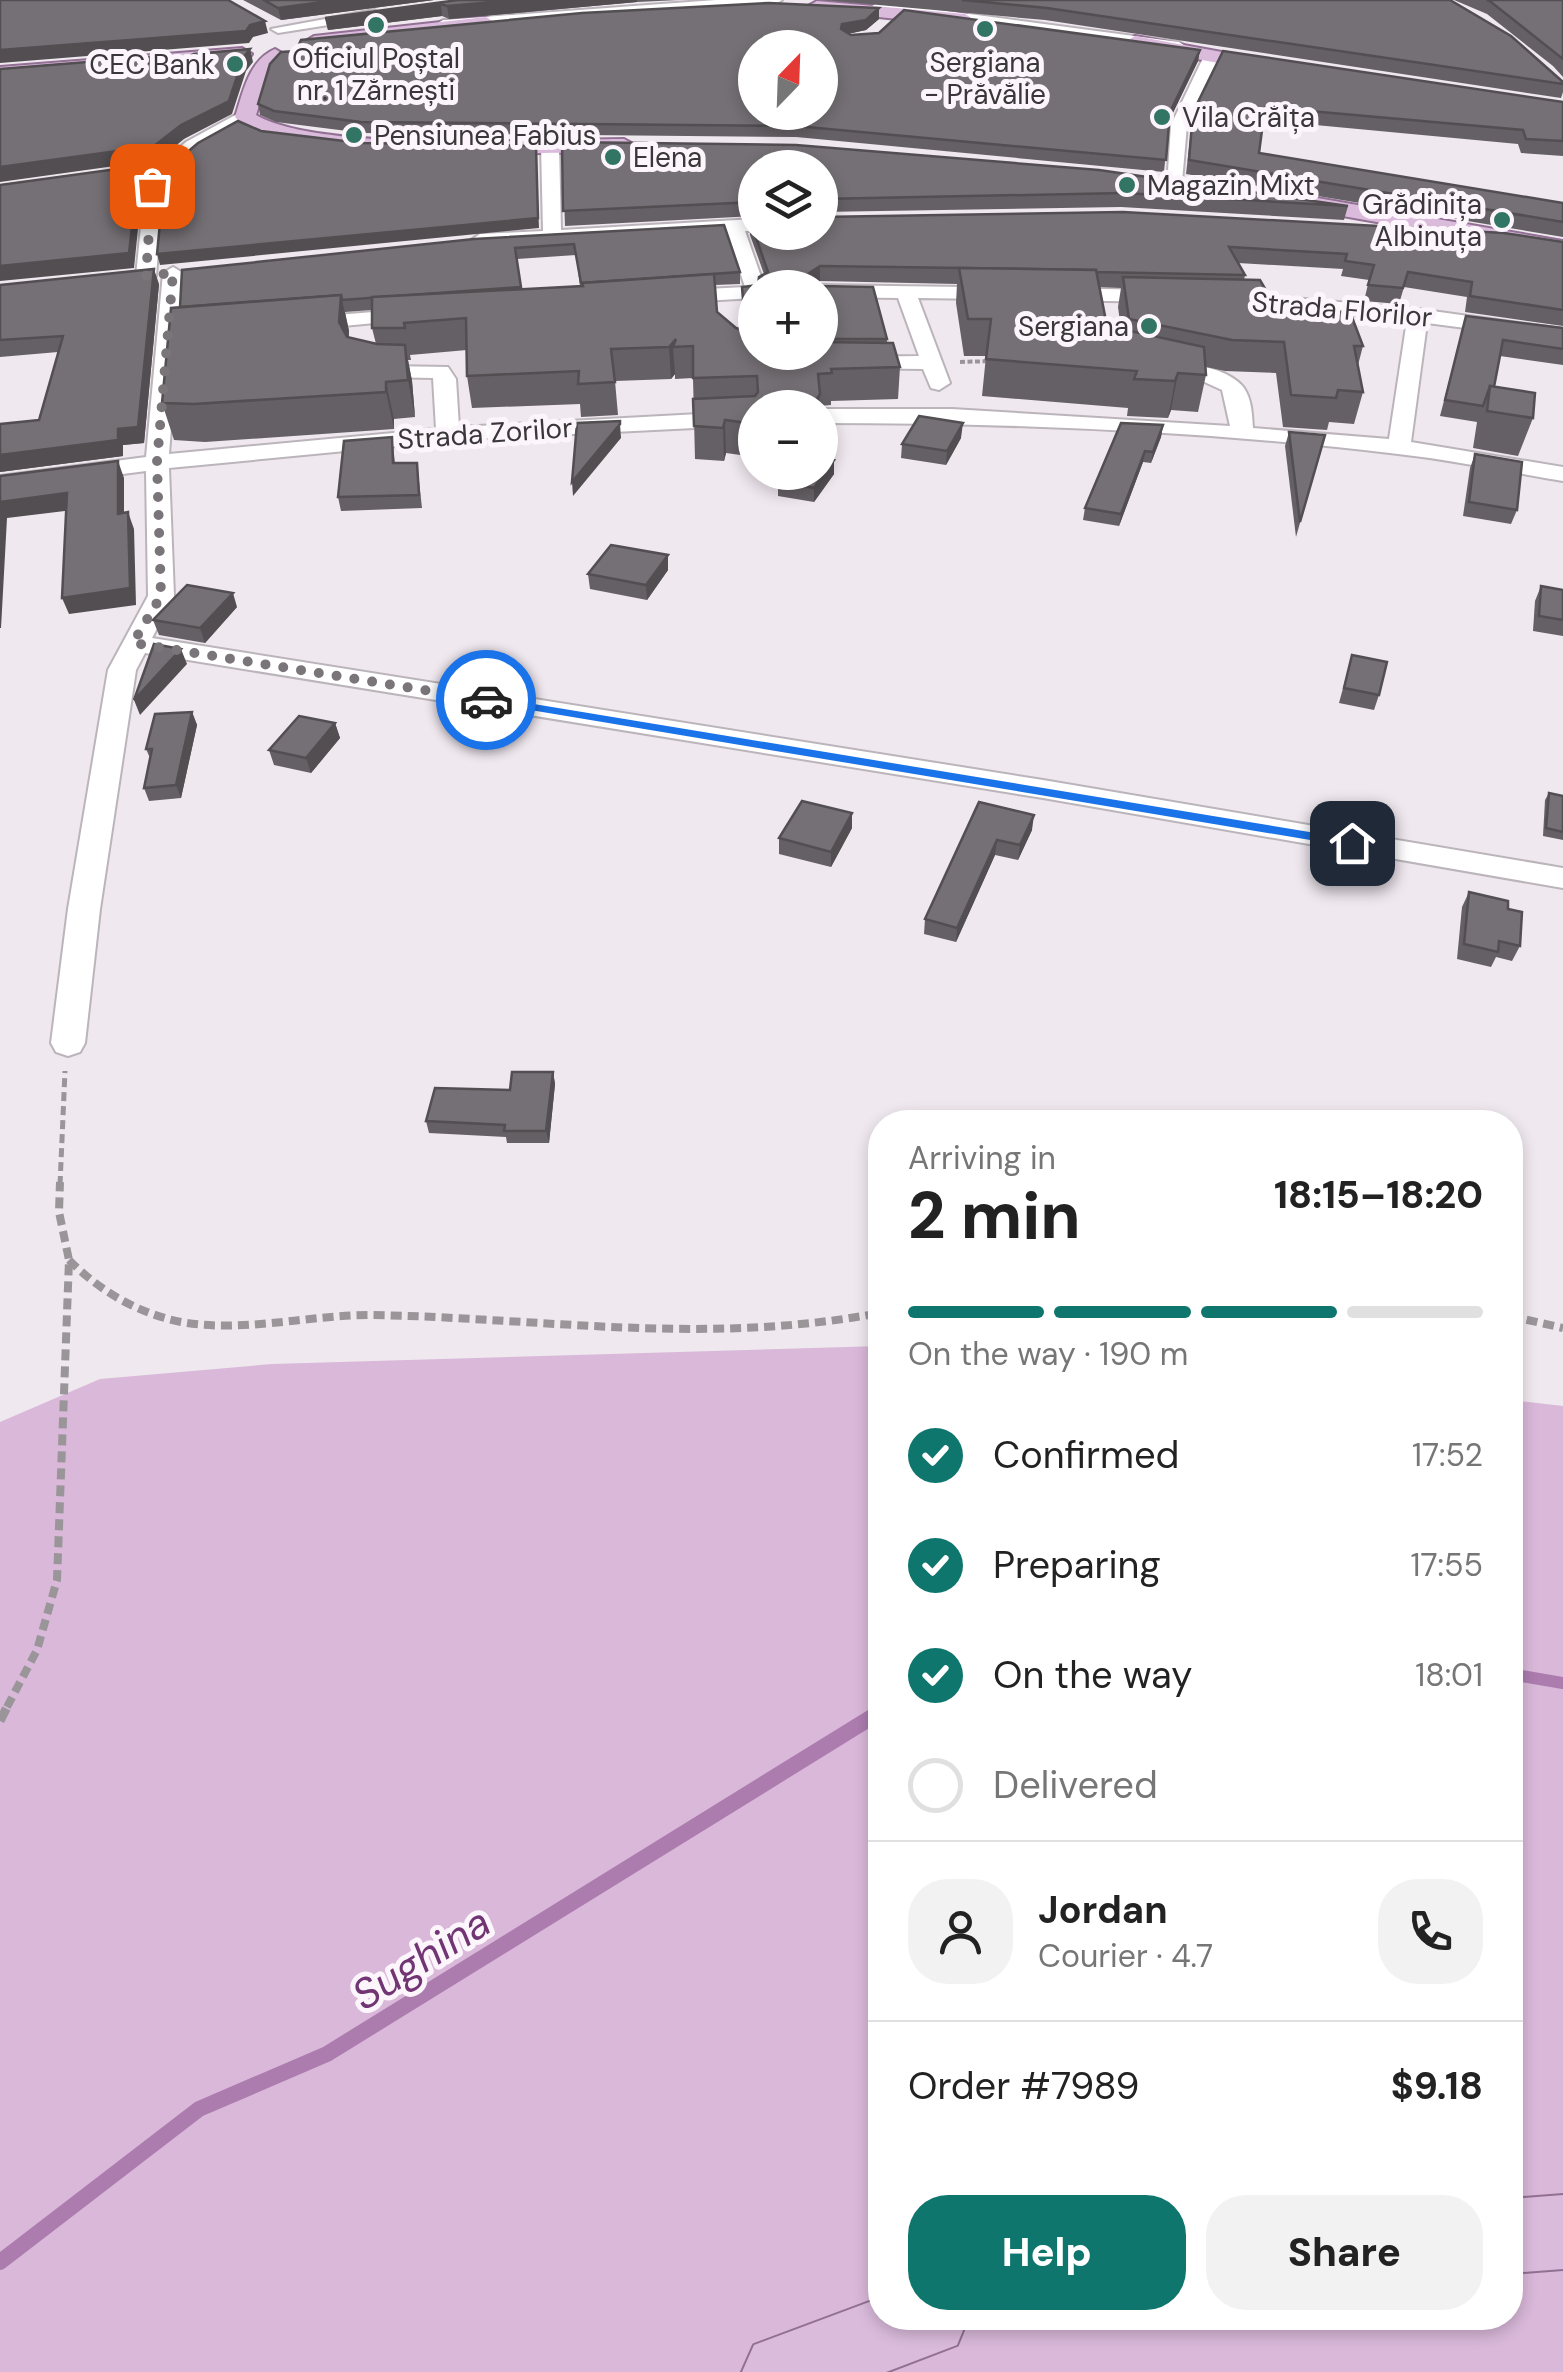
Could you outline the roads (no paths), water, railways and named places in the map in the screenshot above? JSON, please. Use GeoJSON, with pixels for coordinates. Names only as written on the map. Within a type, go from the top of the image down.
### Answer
{"type":"FeatureCollection","features":[{"type":"Feature","properties":{"kind":"main road"},"geometry":{"type":"LineString","coordinates":[[0,76],[198,60],[274,44],[301,52],[308,43],[382,32],[771,2],[883,11],[1207,55],[1295,71]]}},
{"type":"Feature","properties":{"kind":"main road"},"geometry":{"type":"LineString","coordinates":[[274,44],[244,117],[259,129],[315,139],[396,144],[646,144]]}},
{"type":"Feature","properties":{"kind":"main road"},"geometry":{"type":"LineString","coordinates":[[0,76],[258,76]]}},
{"type":"Feature","properties":{"kind":"main road"},"geometry":{"type":"LineString","coordinates":[[1163,181],[1202,186]]}},
{"type":"Feature","properties":{"kind":"main road"},"geometry":{"type":"LineString","coordinates":[[1256,194],[1400,227],[1563,248]]}},
{"type":"Feature","properties":{"kind":"main road"},"geometry":{"type":"LineString","coordinates":[[1523,2235],[1563,2232]]}},
{"type":"Feature","properties":{"kind":"main road"},"geometry":{"type":"LineString","coordinates":[[781,2372],[897,2330]]}},
{"type":"Feature","properties":{"kind":"street"},"geometry":{"type":"LineString","coordinates":[[261,19],[274,44],[396,12]]}},
{"type":"Feature","properties":{"kind":"street"},"geometry":{"type":"LineString","coordinates":[[1163,181],[1179,126],[1207,55]]}},
{"type":"Feature","properties":{"kind":"street"},"geometry":{"type":"LineString","coordinates":[[164,74],[198,60]]}},
{"type":"Feature","properties":{"kind":"street"},"geometry":{"type":"LineString","coordinates":[[139,170],[160,169],[244,117]]}},
{"type":"Feature","properties":{"kind":"street"},"geometry":{"type":"LineString","coordinates":[[550,145],[552,234]]}},
{"type":"Feature","properties":{"kind":"street"},"geometry":{"type":"LineString","coordinates":[[68,1043],[117,698],[133,643],[161,596],[157,462],[178,333],[182,272],[138,277],[152,186],[160,169]]}},
{"type":"Feature","properties":{"kind":"street"},"geometry":{"type":"LineString","coordinates":[[734,226],[748,270]]}},
{"type":"Feature","properties":{"kind":"street"},"geometry":{"type":"LineString","coordinates":[[456,243],[552,234],[738,226]]}},
{"type":"Feature","properties":{"kind":"street"},"geometry":{"type":"LineString","coordinates":[[1350,231],[1400,227]]}},
{"type":"Feature","properties":{"kind":"street","name":"Strada Florilor"},"geometry":{"type":"LineString","coordinates":[[838,291],[1231,298],[1418,315],[1563,335]]}},
{"type":"Feature","properties":{"kind":"street"},"geometry":{"type":"LineString","coordinates":[[906,292],[952,416]]}},
{"type":"Feature","properties":{"kind":"street"},"geometry":{"type":"LineString","coordinates":[[639,299],[738,293]]}},
{"type":"Feature","properties":{"kind":"street"},"geometry":{"type":"LineString","coordinates":[[728,294],[731,322]]}},
{"type":"Feature","properties":{"kind":"street"},"geometry":{"type":"LineString","coordinates":[[1103,295],[1105,320]]}},
{"type":"Feature","properties":{"kind":"street"},"geometry":{"type":"LineString","coordinates":[[284,325],[454,312]]}},
{"type":"Feature","properties":{"kind":"street"},"geometry":{"type":"LineString","coordinates":[[1399,447],[1418,315]]}},
{"type":"Feature","properties":{"kind":"street"},"geometry":{"type":"LineString","coordinates":[[364,319],[362,358],[366,367],[394,372],[432,371],[443,376],[448,435]]}},
{"type":"Feature","properties":{"kind":"street"},"geometry":{"type":"LineString","coordinates":[[838,364],[932,362]]}},
{"type":"Feature","properties":{"kind":"street"},"geometry":{"type":"LineString","coordinates":[[1139,367],[1224,382],[1238,396],[1242,434]]}},
{"type":"Feature","properties":{"kind":"street"},"geometry":{"type":"LineString","coordinates":[[838,416],[952,416],[1242,434],[1399,447],[1563,474]]}},
{"type":"Feature","properties":{"kind":"street","name":"Strada Zorilor"},"geometry":{"type":"LineString","coordinates":[[0,483],[157,462],[448,435],[738,419]]}},
{"type":"Feature","properties":{"kind":"street"},"geometry":{"type":"LineString","coordinates":[[133,643],[1043,789],[1563,878]]}},
{"type":"Feature","properties":{"kind":"waterway","name":"Sughina"},"geometry":{"type":"LineString","coordinates":[[1523,1676],[1563,1683]]}},
{"type":"Feature","properties":{"kind":"waterway","name":"Sughina"},"geometry":{"type":"LineString","coordinates":[[0,2262],[199,2109],[327,2054],[868,1719]]}},
{"type":"Feature","properties":{"kind":"place","name":"Oficiul Poștal nr. 1 Zărnești"},"geometry":{"type":"Point","coordinates":[376,25]}},
{"type":"Feature","properties":{"kind":"place","name":"Sergiana - Prăvălie"},"geometry":{"type":"Point","coordinates":[985,29]}},
{"type":"Feature","properties":{"kind":"place","name":"CEC Bank"},"geometry":{"type":"Point","coordinates":[235,64]}},
{"type":"Feature","properties":{"kind":"place","name":"Vila Crăița"},"geometry":{"type":"Point","coordinates":[1162,117]}},
{"type":"Feature","properties":{"kind":"place","name":"Pensiunea Fabius"},"geometry":{"type":"Point","coordinates":[354,135]}},
{"type":"Feature","properties":{"kind":"place","name":"Elena"},"geometry":{"type":"Point","coordinates":[613,157]}},
{"type":"Feature","properties":{"kind":"place","name":"Magazin Mixt"},"geometry":{"type":"Point","coordinates":[1127,185]}},
{"type":"Feature","properties":{"kind":"place","name":"Grădinița Albinuța"},"geometry":{"type":"Point","coordinates":[1502,220]}},
{"type":"Feature","properties":{"kind":"place","name":"Sergiana"},"geometry":{"type":"Point","coordinates":[1149,326]}}]}
